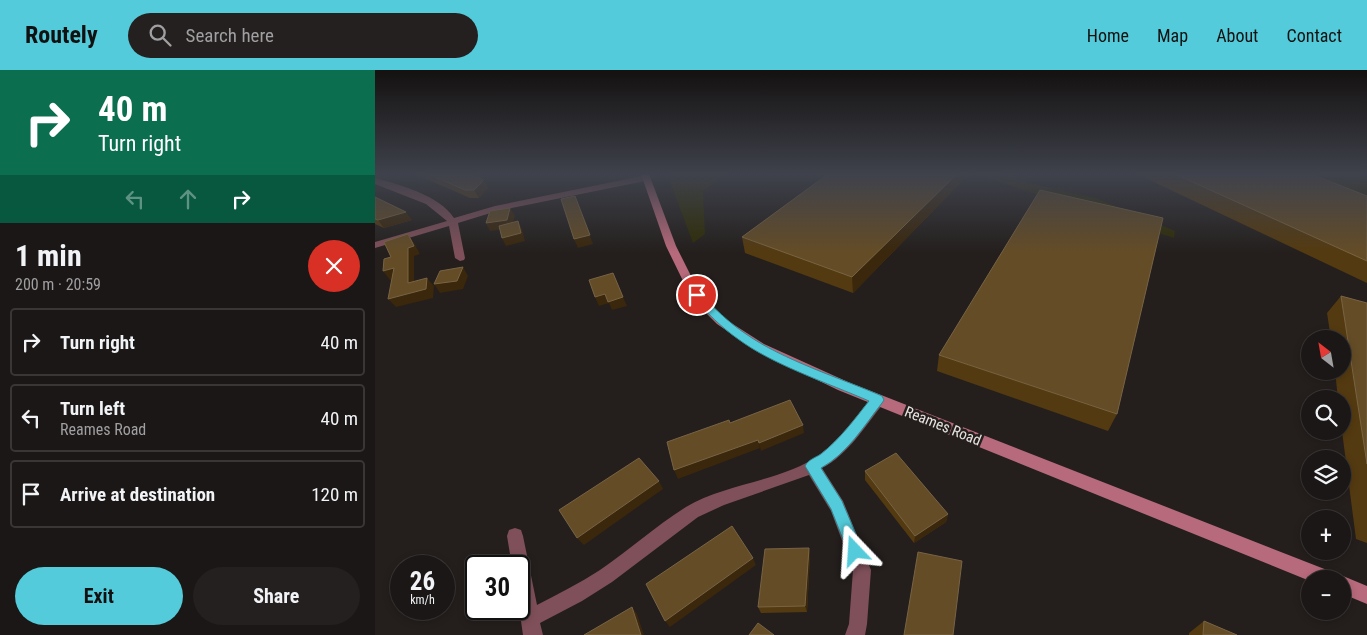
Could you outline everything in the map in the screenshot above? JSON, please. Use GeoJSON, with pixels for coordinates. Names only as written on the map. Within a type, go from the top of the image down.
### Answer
{"type":"FeatureCollection","features":[{"type":"Feature","properties":{"kind":"main road","name":"Reames Road"},"geometry":{"type":"LineString","coordinates":[[655,200],[676,256],[690,285],[716,316],[742,337],[767,352],[878,400],[1304,570]]}},
{"type":"Feature","properties":{"kind":"main road"},"geometry":{"type":"LineString","coordinates":[[1351,588],[1367,595]]}},
{"type":"Feature","properties":{"kind":"street"},"geometry":{"type":"LineString","coordinates":[[424,200],[442,210],[452,221],[460,258]]}},
{"type":"Feature","properties":{"kind":"street"},"geometry":{"type":"LineString","coordinates":[[375,245],[452,221],[535,200]]}},
{"type":"Feature","properties":{"kind":"street"},"geometry":{"type":"LineString","coordinates":[[515,536],[531,626],[606,576],[692,512],[720,499],[801,472],[824,460],[843,444],[878,400]]}},
{"type":"Feature","properties":{"kind":"street"},"geometry":{"type":"LineString","coordinates":[[812,466],[837,506],[849,533],[861,570],[858,624],[855,635]]}},
{"type":"Feature","properties":{"kind":"shaded area"},"geometry":{"type":"Polygon","coordinates":[[[677,200],[703,200],[705,234],[693,243],[677,200]]]}},
{"type":"Feature","properties":{"kind":"shaded area"},"geometry":{"type":"Polygon","coordinates":[[[1056,200],[1102,200],[1175,231],[1174,238],[1056,200]]]}},
{"type":"Feature","properties":{"kind":"building"},"geometry":{"type":"Polygon","coordinates":[[[375,200],[382,200],[406,212],[378,220],[375,219],[375,200]]]}},
{"type":"Feature","properties":{"kind":"building"},"geometry":{"type":"Polygon","coordinates":[[[561,200],[577,200],[590,235],[574,239],[561,200]]]}},
{"type":"Feature","properties":{"kind":"building"},"geometry":{"type":"Polygon","coordinates":[[[792,200],[930,200],[852,277],[742,237],[792,200]]]}},
{"type":"Feature","properties":{"kind":"building"},"geometry":{"type":"Polygon","coordinates":[[[1034,200],[1086,200],[1163,218],[1117,414],[939,355],[1034,200]]]}},
{"type":"Feature","properties":{"kind":"building"},"geometry":{"type":"Polygon","coordinates":[[[1233,200],[1367,200],[1367,261],[1233,200]]]}},
{"type":"Feature","properties":{"kind":"building"},"geometry":{"type":"Polygon","coordinates":[[[510,208],[507,220],[486,223],[490,211],[510,208]]]}},
{"type":"Feature","properties":{"kind":"building"},"geometry":{"type":"Polygon","coordinates":[[[518,221],[521,233],[502,238],[499,226],[518,221]]]}},
{"type":"Feature","properties":{"kind":"building"},"geometry":{"type":"Polygon","coordinates":[[[408,234],[414,246],[408,248],[408,283],[427,278],[426,289],[388,299],[394,268],[383,271],[384,259],[391,257],[384,242],[408,234]]]}},
{"type":"Feature","properties":{"kind":"building"},"geometry":{"type":"Polygon","coordinates":[[[463,267],[457,281],[434,284],[440,271],[463,267]]]}},
{"type":"Feature","properties":{"kind":"building"},"geometry":{"type":"Polygon","coordinates":[[[613,273],[623,297],[608,302],[605,294],[595,297],[589,280],[613,273]]]}},
{"type":"Feature","properties":{"kind":"building"},"geometry":{"type":"Polygon","coordinates":[[[1341,296],[1367,303],[1367,464],[1351,361],[1351,330],[1346,330],[1341,296]]]}},
{"type":"Feature","properties":{"kind":"building"},"geometry":{"type":"Polygon","coordinates":[[[790,400],[803,425],[759,443],[758,440],[674,470],[667,442],[729,420],[730,423],[790,400]]]}},
{"type":"Feature","properties":{"kind":"building"},"geometry":{"type":"Polygon","coordinates":[[[896,453],[948,514],[915,536],[865,471],[896,453]]]}},
{"type":"Feature","properties":{"kind":"building"},"geometry":{"type":"Polygon","coordinates":[[[639,458],[659,481],[577,538],[559,510],[639,458]]]}},
{"type":"Feature","properties":{"kind":"building"},"geometry":{"type":"Polygon","coordinates":[[[732,526],[753,558],[665,621],[646,584],[732,526]]]}},
{"type":"Feature","properties":{"kind":"building"},"geometry":{"type":"Polygon","coordinates":[[[809,548],[805,606],[758,607],[765,549],[809,548]]]}},
{"type":"Feature","properties":{"kind":"building"},"geometry":{"type":"Polygon","coordinates":[[[918,552],[962,561],[953,635],[904,635],[918,552]]]}},
{"type":"Feature","properties":{"kind":"building"},"geometry":{"type":"Polygon","coordinates":[[[632,607],[641,635],[584,635],[632,607]]]}},
{"type":"Feature","properties":{"kind":"building"},"geometry":{"type":"Polygon","coordinates":[[[1204,621],[1237,635],[1203,635],[1204,621]]]}},
{"type":"Feature","properties":{"kind":"building"},"geometry":{"type":"Polygon","coordinates":[[[758,623],[774,635],[749,635],[758,623]]]}},
{"type":"Feature","properties":{"kind":"route"},"geometry":{"type":"LineString","coordinates":[[697,295],[716,316],[742,337],[767,352],[878,400],[843,444],[824,460],[812,466],[837,506],[855,551]]}}]}
